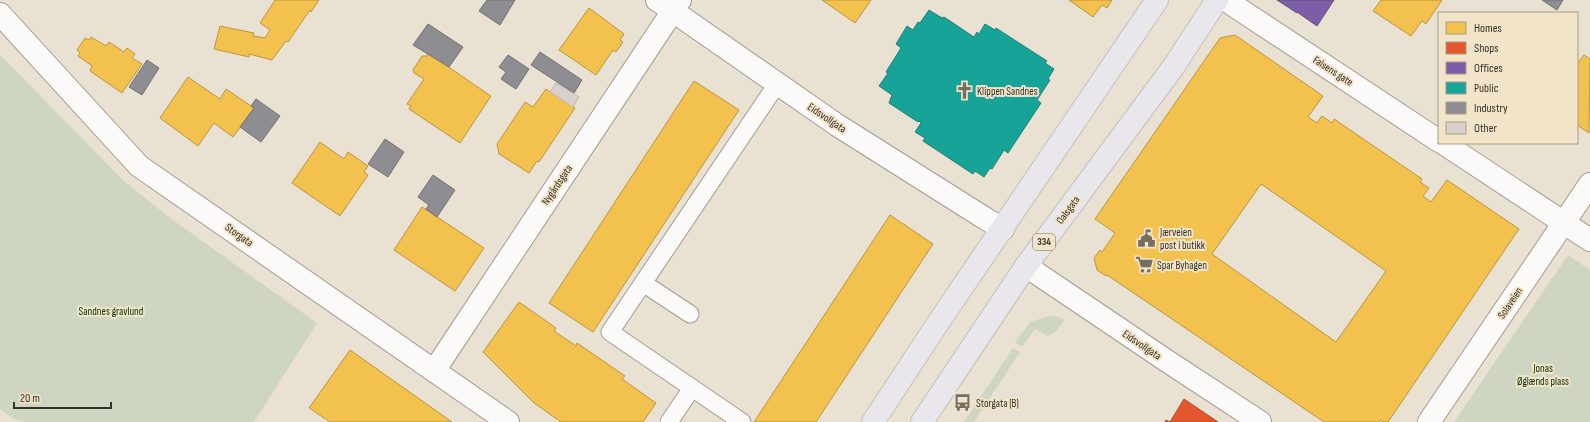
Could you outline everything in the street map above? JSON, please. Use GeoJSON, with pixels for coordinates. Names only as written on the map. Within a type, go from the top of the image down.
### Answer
{"type":"FeatureCollection","features":[{"type":"Feature","properties":{"kind":"main road"},"geometry":{"type":"LineString","coordinates":[[873,422],[938,322],[1003,229],[1157,0]]}},
{"type":"Feature","properties":{"kind":"main road","name":"Oalsgata"},"geometry":{"type":"LineString","coordinates":[[922,422],[1026,266],[1174,66],[1217,0]]}},
{"type":"Feature","properties":{"kind":"street","name":"Falsens gate"},"geometry":{"type":"LineString","coordinates":[[1227,0],[1438,140]]}},
{"type":"Feature","properties":{"kind":"street","name":"Eidsvollgata"},"geometry":{"type":"LineString","coordinates":[[670,4],[777,84],[837,125],[1003,229]]}},
{"type":"Feature","properties":{"kind":"street","name":"Nygårdsgata"},"geometry":{"type":"LineString","coordinates":[[434,371],[670,4]]}},
{"type":"Feature","properties":{"kind":"street","name":"Storgata"},"geometry":{"type":"LineString","coordinates":[[0,14],[139,166],[508,422]]}},
{"type":"Feature","properties":{"kind":"street"},"geometry":{"type":"LineString","coordinates":[[1445,144],[1590,240]]}},
{"type":"Feature","properties":{"kind":"street","name":"Solaveien"},"geometry":{"type":"LineString","coordinates":[[1429,422],[1590,184]]}},
{"type":"Feature","properties":{"kind":"street","name":"Eidsvollgata"},"geometry":{"type":"LineString","coordinates":[[1026,266],[1167,362],[1260,422]]}},
{"type":"Feature","properties":{"kind":"lane"},"geometry":{"type":"LineString","coordinates":[[742,422],[610,332],[777,84]]}},
{"type":"Feature","properties":{"kind":"lane"},"geometry":{"type":"LineString","coordinates":[[643,283],[690,314]]}},
{"type":"Feature","properties":{"kind":"lane"},"geometry":{"type":"LineString","coordinates":[[669,422],[692,388]]}},
{"type":"Feature","properties":{"kind":"green space","name":"Sandnes gravlund"},"geometry":{"type":"Polygon","coordinates":[[[0,55],[125,182],[170,218],[317,323],[254,422],[25,422],[14,419],[0,409],[0,55]]]}},
{"type":"Feature","properties":{"kind":"green space","name":"Jonas Øglænds plass"},"geometry":{"type":"Polygon","coordinates":[[[1568,255],[1590,270],[1590,422],[1454,422],[1568,255]]]}},
{"type":"Feature","properties":{"kind":"green space"},"geometry":{"type":"Polygon","coordinates":[[[1053,315],[1065,320],[1054,333],[1047,336],[1035,329],[1022,346],[1015,343],[1030,322],[1053,315]]]}},
{"type":"Feature","properties":{"kind":"green space"},"geometry":{"type":"Polygon","coordinates":[[[1013,348],[1020,352],[974,422],[964,422],[1013,348]]]}},
{"type":"Feature","properties":{"kind":"building: Homes"},"geometry":{"type":"Polygon","coordinates":[[[275,0],[319,0],[311,12],[310,10],[288,42],[286,41],[272,60],[249,54],[249,57],[214,49],[220,26],[254,33],[253,36],[265,38],[270,30],[260,23],[275,0]]]}},
{"type":"Feature","properties":{"kind":"building: Homes"},"geometry":{"type":"Polygon","coordinates":[[[822,0],[871,0],[855,23],[822,0]]]}},
{"type":"Feature","properties":{"kind":"building: Homes"},"geometry":{"type":"Polygon","coordinates":[[[1069,0],[1112,0],[1107,8],[1102,5],[1093,17],[1069,0]]]}},
{"type":"Feature","properties":{"kind":"building: Homes"},"geometry":{"type":"Polygon","coordinates":[[[1381,0],[1442,0],[1426,24],[1422,21],[1411,36],[1373,11],[1381,0]]]}},
{"type":"Feature","properties":{"kind":"building: Homes"},"geometry":{"type":"Polygon","coordinates":[[[589,8],[624,34],[620,40],[623,42],[616,52],[613,50],[596,75],[559,50],[589,8]]]}},
{"type":"Feature","properties":{"kind":"building: Homes"},"geometry":{"type":"Polygon","coordinates":[[[1235,35],[1323,96],[1308,117],[1317,123],[1322,116],[1332,123],[1334,119],[1422,179],[1420,182],[1429,188],[1423,196],[1431,202],[1447,180],[1519,229],[1388,422],[1383,422],[1381,420],[1379,422],[1324,422],[1107,275],[1106,276],[1097,270],[1094,258],[1100,250],[1102,252],[1115,233],[1095,219],[1220,38],[1235,35]],[[1261,184],[1212,254],[1336,342],[1386,271],[1261,184]]]}},
{"type":"Feature","properties":{"kind":"building: Homes"},"geometry":{"type":"Polygon","coordinates":[[[91,37],[106,46],[109,42],[124,52],[127,48],[135,54],[132,58],[142,64],[122,93],[90,71],[92,66],[78,56],[80,53],[77,50],[85,38],[89,40],[91,37]]]}},
{"type":"Feature","properties":{"kind":"building: Homes"},"geometry":{"type":"Polygon","coordinates":[[[428,53],[491,96],[460,143],[409,109],[411,106],[407,104],[424,79],[414,73],[413,70],[422,56],[427,56],[428,53]]]}},
{"type":"Feature","properties":{"kind":"building: Homes"},"geometry":{"type":"Polygon","coordinates":[[[1584,55],[1590,59],[1589,133],[1578,126],[1578,63],[1584,55]]]}},
{"type":"Feature","properties":{"kind":"building: Homes"},"geometry":{"type":"Polygon","coordinates":[[[188,77],[220,99],[226,89],[254,108],[233,137],[214,123],[198,146],[160,118],[188,77]]]}},
{"type":"Feature","properties":{"kind":"building: Homes"},"geometry":{"type":"Polygon","coordinates":[[[694,81],[739,110],[593,332],[549,303],[694,81]]]}},
{"type":"Feature","properties":{"kind":"building: Homes"},"geometry":{"type":"Polygon","coordinates":[[[546,89],[575,108],[539,162],[537,161],[529,173],[499,154],[497,144],[525,102],[533,107],[546,89]]]}},
{"type":"Feature","properties":{"kind":"building: Homes"},"geometry":{"type":"Polygon","coordinates":[[[320,142],[344,159],[348,152],[368,166],[364,172],[368,175],[340,216],[292,183],[320,142]]]}},
{"type":"Feature","properties":{"kind":"building: Homes"},"geometry":{"type":"Polygon","coordinates":[[[422,207],[484,248],[455,291],[394,250],[422,207]]]}},
{"type":"Feature","properties":{"kind":"building: Homes"},"geometry":{"type":"Polygon","coordinates":[[[890,215],[933,244],[816,422],[754,422],[890,215]]]}},
{"type":"Feature","properties":{"kind":"building: Homes"},"geometry":{"type":"Polygon","coordinates":[[[519,302],[556,328],[554,331],[576,346],[577,343],[625,376],[622,379],[656,403],[643,422],[561,422],[534,403],[483,352],[519,302]]]}},
{"type":"Feature","properties":{"kind":"building: Homes"},"geometry":{"type":"Polygon","coordinates":[[[350,350],[452,422],[330,422],[309,408],[350,350]]]}},
{"type":"Feature","properties":{"kind":"building: Shops"},"geometry":{"type":"Polygon","coordinates":[[[1184,399],[1218,422],[1170,422],[1184,399]]]}},
{"type":"Feature","properties":{"kind":"building: Offices"},"geometry":{"type":"Polygon","coordinates":[[[1277,0],[1334,0],[1317,26],[1277,0]]]}},
{"type":"Feature","properties":{"kind":"building: Public","name":"Klippen Sandnes"},"geometry":{"type":"Polygon","coordinates":[[[929,10],[942,18],[944,17],[974,37],[977,32],[979,34],[985,24],[995,30],[996,28],[1047,61],[1045,63],[1054,69],[1048,79],[1050,80],[1037,100],[1041,103],[1008,153],[1004,150],[992,169],[990,168],[984,177],[975,171],[973,174],[923,141],[925,138],[915,132],[921,123],[889,103],[892,95],[879,86],[888,73],[886,72],[901,48],[896,44],[907,26],[913,30],[929,10]]]}},
{"type":"Feature","properties":{"kind":"building: Industry"},"geometry":{"type":"Polygon","coordinates":[[[487,0],[515,0],[500,25],[479,11],[487,0]]]}},
{"type":"Feature","properties":{"kind":"building: Industry"},"geometry":{"type":"Polygon","coordinates":[[[1542,0],[1563,0],[1557,10],[1542,0]]]}},
{"type":"Feature","properties":{"kind":"building: Industry"},"geometry":{"type":"Polygon","coordinates":[[[428,24],[463,47],[449,67],[413,45],[428,24]]]}},
{"type":"Feature","properties":{"kind":"building: Industry"},"geometry":{"type":"Polygon","coordinates":[[[540,52],[582,80],[574,93],[531,65],[540,52]]]}},
{"type":"Feature","properties":{"kind":"building: Industry"},"geometry":{"type":"Polygon","coordinates":[[[508,55],[529,69],[516,89],[501,79],[506,72],[499,67],[508,55]]]}},
{"type":"Feature","properties":{"kind":"building: Industry"},"geometry":{"type":"Polygon","coordinates":[[[147,60],[159,68],[142,95],[129,87],[147,60]]]}},
{"type":"Feature","properties":{"kind":"building: Industry"},"geometry":{"type":"Polygon","coordinates":[[[256,99],[280,116],[261,142],[240,127],[254,108],[251,106],[256,99]]]}},
{"type":"Feature","properties":{"kind":"building: Industry"},"geometry":{"type":"Polygon","coordinates":[[[385,139],[404,152],[388,177],[368,164],[385,139]]]}},
{"type":"Feature","properties":{"kind":"building: Industry"},"geometry":{"type":"Polygon","coordinates":[[[433,175],[455,190],[437,217],[426,209],[429,205],[418,197],[433,175]]]}},
{"type":"Feature","properties":{"kind":"building: Other"},"geometry":{"type":"Polygon","coordinates":[[[556,83],[579,97],[573,107],[550,92],[556,83]]]}},
{"type":"Feature","properties":{"kind":"place","name":"Klippen Sandnes"},"geometry":{"type":"Point","coordinates":[964,91]}},
{"type":"Feature","properties":{"kind":"place","name":"Jærveien post i butikk"},"geometry":{"type":"Point","coordinates":[1147,238]}},
{"type":"Feature","properties":{"kind":"place","name":"Spar Byhagen"},"geometry":{"type":"Point","coordinates":[1144,265]}},
{"type":"Feature","properties":{"kind":"place","name":"Storgata (B)"},"geometry":{"type":"Point","coordinates":[963,403]}}]}
